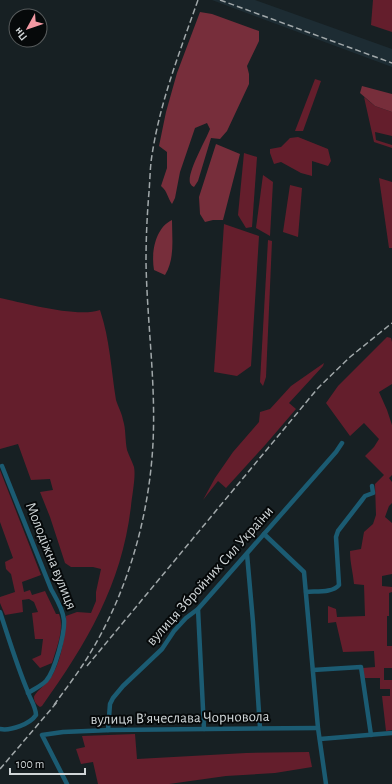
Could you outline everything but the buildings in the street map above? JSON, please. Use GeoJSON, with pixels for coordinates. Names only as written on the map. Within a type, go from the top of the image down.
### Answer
{"type":"FeatureCollection","features":[{"type":"Feature","properties":{"kind":"street","name":"вулиця Збройних Сил України"},"geometry":{"type":"LineString","coordinates":[[108,730],[110,704],[113,698],[123,686],[162,649],[174,631],[186,618],[198,609],[336,452],[342,443]]}},
{"type":"Feature","properties":{"kind":"street","name":"Молодіжна вулиця"},"geometry":{"type":"LineString","coordinates":[[2,466],[51,589],[60,604],[64,620],[60,644],[52,672],[45,682],[28,693]]}},
{"type":"Feature","properties":{"kind":"street"},"geometry":{"type":"LineString","coordinates":[[306,592],[331,590],[339,585],[336,541],[338,531],[365,496],[373,493],[372,486]]}},
{"type":"Feature","properties":{"kind":"street"},"geometry":{"type":"LineString","coordinates":[[264,534],[304,572],[318,728],[326,784]]}},
{"type":"Feature","properties":{"kind":"street"},"geometry":{"type":"LineString","coordinates":[[247,554],[260,728]]}},
{"type":"Feature","properties":{"kind":"street"},"geometry":{"type":"LineString","coordinates":[[198,609],[204,729]]}},
{"type":"Feature","properties":{"kind":"street"},"geometry":{"type":"LineString","coordinates":[[0,612],[2,623],[36,711],[36,715],[30,721],[8,730],[0,729]]}},
{"type":"Feature","properties":{"kind":"street"},"geometry":{"type":"LineString","coordinates":[[313,670],[361,667],[371,735]]}},
{"type":"Feature","properties":{"kind":"street","name":"вулиця Вʼячеслава Чорновола"},"geometry":{"type":"LineString","coordinates":[[67,784],[42,735],[62,732],[108,730],[318,728]]}},
{"type":"Feature","properties":{"kind":"street"},"geometry":{"type":"LineString","coordinates":[[320,739],[392,733]]}},
{"type":"Feature","properties":{"kind":"shaded area"},"geometry":{"type":"Polygon","coordinates":[[[212,0],[255,0],[392,49],[392,67],[212,0]]]}},
{"type":"Feature","properties":{"kind":"shaded area"},"geometry":{"type":"Polygon","coordinates":[[[373,0],[392,0],[392,32],[371,25],[373,0]]]}},
{"type":"Feature","properties":{"kind":"shaded area"},"geometry":{"type":"Polygon","coordinates":[[[200,12],[212,14],[259,31],[259,41],[247,66],[249,84],[227,131],[220,139],[211,138],[198,181],[194,187],[190,183],[191,171],[210,129],[207,123],[195,128],[180,172],[175,198],[172,204],[165,190],[161,186],[167,168],[167,152],[159,146],[166,112],[177,73],[200,12]]]}},
{"type":"Feature","properties":{"kind":"shaded area"},"geometry":{"type":"Polygon","coordinates":[[[315,79],[321,81],[303,131],[295,131],[315,79]]]}},
{"type":"Feature","properties":{"kind":"shaded area"},"geometry":{"type":"Polygon","coordinates":[[[362,86],[392,94],[392,112],[375,106],[360,93],[362,86]]]}},
{"type":"Feature","properties":{"kind":"shaded area"},"geometry":{"type":"Polygon","coordinates":[[[364,97],[375,106],[392,112],[392,136],[375,132],[376,140],[392,145],[392,148],[374,142],[364,97]]]}},
{"type":"Feature","properties":{"kind":"shaded area"},"geometry":{"type":"Polygon","coordinates":[[[298,137],[328,149],[331,161],[328,166],[312,161],[312,176],[301,173],[281,162],[274,164],[270,149],[281,147],[290,138],[298,137]]]}},
{"type":"Feature","properties":{"kind":"shaded area"},"geometry":{"type":"Polygon","coordinates":[[[216,144],[240,154],[223,220],[205,222],[200,214],[199,197],[216,144]]]}},
{"type":"Feature","properties":{"kind":"shaded area"},"geometry":{"type":"Polygon","coordinates":[[[244,153],[257,157],[252,227],[246,228],[238,215],[244,153]]]}},
{"type":"Feature","properties":{"kind":"shaded area"},"geometry":{"type":"Polygon","coordinates":[[[263,175],[273,182],[270,236],[256,228],[263,175]]]}},
{"type":"Feature","properties":{"kind":"shaded area"},"geometry":{"type":"Polygon","coordinates":[[[379,178],[392,182],[392,248],[389,248],[379,178]]]}},
{"type":"Feature","properties":{"kind":"shaded area"},"geometry":{"type":"Polygon","coordinates":[[[290,185],[302,188],[298,237],[283,232],[290,185]]]}},
{"type":"Feature","properties":{"kind":"shaded area"},"geometry":{"type":"Polygon","coordinates":[[[172,220],[172,256],[165,275],[154,270],[153,256],[158,235],[166,224],[172,220]]]}},
{"type":"Feature","properties":{"kind":"shaded area"},"geometry":{"type":"Polygon","coordinates":[[[224,224],[259,236],[251,366],[237,376],[214,372],[224,224]]]}},
{"type":"Feature","properties":{"kind":"shaded area"},"geometry":{"type":"Polygon","coordinates":[[[268,240],[272,241],[266,377],[263,386],[260,382],[268,240]]]}},
{"type":"Feature","properties":{"kind":"shaded area"},"geometry":{"type":"Polygon","coordinates":[[[0,298],[65,311],[90,312],[100,310],[108,343],[116,400],[124,423],[127,450],[134,467],[134,486],[126,534],[120,561],[111,587],[88,636],[58,683],[40,707],[34,700],[34,697],[51,677],[59,660],[65,631],[66,616],[77,612],[91,613],[96,601],[96,592],[101,569],[93,567],[71,567],[65,563],[40,492],[53,490],[50,479],[31,480],[18,444],[0,449],[0,298]]]}},
{"type":"Feature","properties":{"kind":"shaded area"},"geometry":{"type":"Polygon","coordinates":[[[387,337],[391,338],[392,342],[392,384],[379,392],[392,425],[392,475],[389,478],[392,482],[392,503],[389,506],[385,517],[392,523],[392,574],[382,576],[382,586],[392,587],[392,592],[389,593],[389,616],[387,616],[387,646],[392,646],[392,668],[384,668],[384,680],[392,680],[392,730],[386,731],[382,696],[390,696],[390,689],[380,689],[380,678],[364,678],[363,668],[375,667],[374,651],[343,652],[336,622],[328,623],[328,606],[336,609],[337,617],[365,616],[364,585],[354,584],[350,551],[361,549],[364,532],[373,524],[376,515],[375,484],[384,475],[365,456],[374,447],[379,439],[364,423],[350,436],[326,403],[338,386],[387,337]]]}},
{"type":"Feature","properties":{"kind":"shaded area"},"geometry":{"type":"Polygon","coordinates":[[[324,363],[323,366],[289,403],[296,409],[266,444],[226,488],[218,481],[203,500],[215,478],[233,452],[259,422],[260,412],[270,409],[291,386],[324,363]]]}},
{"type":"Feature","properties":{"kind":"shaded area"},"geometry":{"type":"Polygon","coordinates":[[[0,470],[41,575],[22,582],[24,592],[30,590],[32,595],[45,591],[56,614],[59,614],[61,620],[59,639],[52,663],[40,668],[32,659],[41,655],[43,639],[35,639],[32,613],[38,612],[34,602],[29,599],[22,600],[23,612],[5,615],[0,603],[0,597],[15,592],[11,574],[6,569],[5,562],[13,558],[0,522],[0,470]]]}},
{"type":"Feature","properties":{"kind":"shaded area"},"geometry":{"type":"Polygon","coordinates":[[[135,734],[137,759],[246,753],[309,752],[312,767],[275,773],[226,776],[169,784],[98,784],[93,762],[81,764],[76,749],[85,747],[82,736],[135,734]]]}},
{"type":"Feature","properties":{"kind":"railway"},"geometry":{"type":"LineString","coordinates":[[54,705],[84,663],[112,612],[133,558],[146,501],[151,472],[154,420],[146,262],[151,164],[165,96],[198,0]]}},
{"type":"Feature","properties":{"kind":"railway"},"geometry":{"type":"LineString","coordinates":[[220,0],[392,63]]}},
{"type":"Feature","properties":{"kind":"railway"},"geometry":{"type":"LineString","coordinates":[[87,666],[318,388],[350,357],[392,323]]}},
{"type":"Feature","properties":{"kind":"railway"},"geometry":{"type":"LineString","coordinates":[[0,769],[58,701]]}}]}
